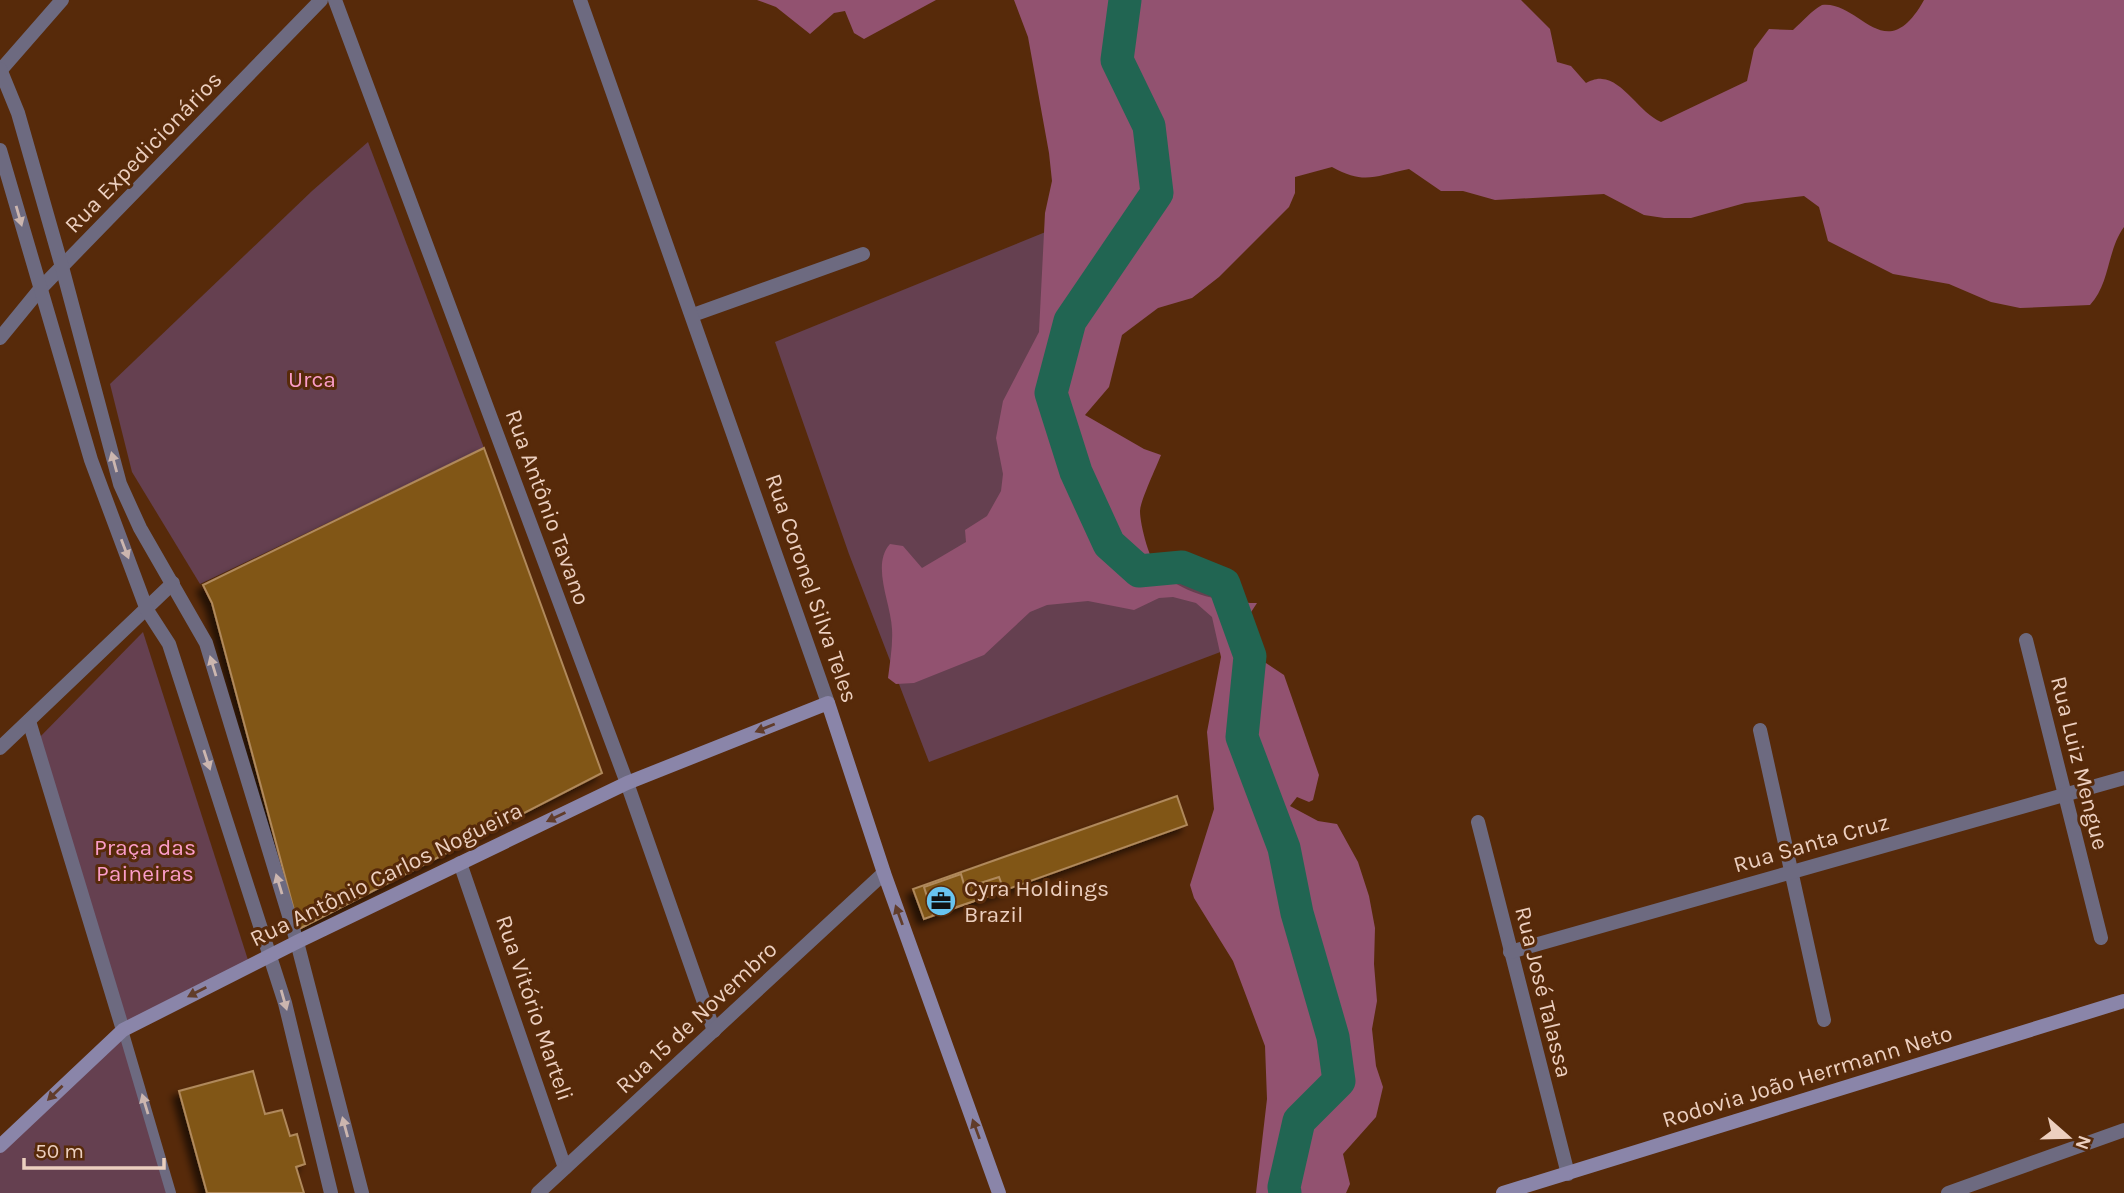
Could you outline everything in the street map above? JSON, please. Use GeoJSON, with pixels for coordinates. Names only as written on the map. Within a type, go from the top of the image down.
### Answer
{"type":"FeatureCollection","features":[{"type":"Feature","properties":{"kind":"main road","name":"Rua Antônio Carlos Nogueira"},"geometry":{"type":"LineString","coordinates":[[0,1146],[123,1030],[297,942],[627,783],[828,703]]}},
{"type":"Feature","properties":{"kind":"main road","name":"Rua Coronel Silva Teles"},"geometry":{"type":"LineString","coordinates":[[828,703],[884,873],[999,1193]]}},
{"type":"Feature","properties":{"kind":"main road","name":"Rodovia João Herrmann Neto"},"geometry":{"type":"LineString","coordinates":[[1503,1193],[2124,1001]]}},
{"type":"Feature","properties":{"kind":"street"},"geometry":{"type":"LineString","coordinates":[[62,0],[0,70],[18,113],[120,484],[141,528],[206,643],[297,942],[362,1193]]}},
{"type":"Feature","properties":{"kind":"street","name":"Rua Expedicionários"},"geometry":{"type":"LineString","coordinates":[[0,338],[41,288],[321,0]]}},
{"type":"Feature","properties":{"kind":"street","name":"Rua Antônio Tavano"},"geometry":{"type":"LineString","coordinates":[[335,0],[627,783],[714,1031]]}},
{"type":"Feature","properties":{"kind":"street","name":"Rua Coronel Silva Teles"},"geometry":{"type":"LineString","coordinates":[[580,0],[828,703]]}},
{"type":"Feature","properties":{"kind":"street"},"geometry":{"type":"LineString","coordinates":[[0,150],[91,460],[147,610],[169,643],[285,1003],[331,1193]]}},
{"type":"Feature","properties":{"kind":"street"},"geometry":{"type":"LineString","coordinates":[[693,315],[863,254]]}},
{"type":"Feature","properties":{"kind":"street"},"geometry":{"type":"LineString","coordinates":[[0,748],[173,583]]}},
{"type":"Feature","properties":{"kind":"street","name":"Rua Luiz Mengue"},"geometry":{"type":"LineString","coordinates":[[2026,640],[2101,939]]}},
{"type":"Feature","properties":{"kind":"street"},"geometry":{"type":"LineString","coordinates":[[29,721],[123,1030]]}},
{"type":"Feature","properties":{"kind":"street"},"geometry":{"type":"LineString","coordinates":[[1760,730],[1824,1020]]}},
{"type":"Feature","properties":{"kind":"street","name":"Rua Santa Cruz"},"geometry":{"type":"LineString","coordinates":[[1510,952],[2124,778]]}},
{"type":"Feature","properties":{"kind":"street","name":"Rua José Talassa"},"geometry":{"type":"LineString","coordinates":[[1478,822],[1567,1174]]}},
{"type":"Feature","properties":{"kind":"street","name":"Rua Vitório Marteli"},"geometry":{"type":"LineString","coordinates":[[460,863],[565,1168]]}},
{"type":"Feature","properties":{"kind":"street","name":"Rua 15 de Novembro"},"geometry":{"type":"LineString","coordinates":[[538,1193],[884,873]]}},
{"type":"Feature","properties":{"kind":"street"},"geometry":{"type":"LineString","coordinates":[[1948,1193],[2124,1130]]}},
{"type":"Feature","properties":{"kind":"lane"},"geometry":{"type":"LineString","coordinates":[[123,1030],[171,1193]]}},
{"type":"Feature","properties":{"kind":"green space","name":"Urca"},"geometry":{"type":"Polygon","coordinates":[[[368,142],[484,448],[200,584],[132,472],[110,384],[312,191],[368,142]]]}},
{"type":"Feature","properties":{"kind":"green space"},"geometry":{"type":"Polygon","coordinates":[[[1144,192],[1043,390],[1134,581],[1179,579],[1216,588],[1231,648],[929,762],[849,554],[775,342],[1144,192]]]}},
{"type":"Feature","properties":{"kind":"green space","name":"Praça das Paineiras"},"geometry":{"type":"Polygon","coordinates":[[[143,632],[248,960],[126,1022],[36,741],[143,632]]]}},
{"type":"Feature","properties":{"kind":"green space"},"geometry":{"type":"Polygon","coordinates":[[[122,1030],[171,1193],[0,1193],[0,1147],[122,1030]]]}},
{"type":"Feature","properties":{"kind":"shaded area"},"geometry":{"type":"Polygon","coordinates":[[[757,0],[936,0],[864,39],[854,33],[845,11],[834,13],[810,34],[776,7],[757,0]]]}},
{"type":"Feature","properties":{"kind":"shaded area"},"geometry":{"type":"Polygon","coordinates":[[[1014,0],[1521,0],[1550,29],[1557,62],[1571,66],[1586,83],[1600,79],[1617,85],[1661,122],[1747,81],[1754,49],[1769,29],[1793,30],[1822,5],[1836,6],[1885,31],[1897,30],[1910,20],[1924,0],[2124,0],[2124,227],[2114,246],[2097,297],[2090,305],[2020,308],[1991,302],[1949,284],[1893,274],[1828,241],[1819,207],[1804,196],[1745,203],[1691,218],[1664,218],[1644,215],[1604,194],[1495,200],[1463,191],[1441,191],[1409,169],[1362,177],[1343,173],[1332,167],[1295,177],[1295,193],[1289,207],[1219,277],[1192,298],[1158,308],[1122,335],[1109,387],[1085,415],[1144,449],[1161,455],[1140,511],[1146,543],[1160,572],[1193,592],[1232,601],[1257,603],[1242,626],[1240,641],[1246,650],[1284,675],[1319,775],[1313,800],[1309,802],[1297,797],[1290,806],[1318,821],[1337,824],[1358,862],[1369,896],[1375,928],[1377,1001],[1372,1029],[1376,1066],[1383,1087],[1376,1117],[1343,1154],[1350,1184],[1346,1193],[1256,1193],[1267,1099],[1265,1046],[1233,961],[1194,898],[1190,885],[1214,809],[1207,732],[1221,657],[1212,617],[1196,603],[1173,597],[1159,598],[1134,610],[1088,601],[1047,605],[1030,612],[984,655],[914,683],[896,684],[888,678],[892,635],[882,573],[885,553],[890,544],[903,546],[922,568],[966,542],[965,530],[987,516],[1001,491],[1003,474],[996,438],[1003,401],[1039,332],[1045,213],[1052,181],[1028,37],[1014,0]]]}},
{"type":"Feature","properties":{"kind":"building"},"geometry":{"type":"Polygon","coordinates":[[[484,448],[602,773],[299,929],[212,603],[203,585],[484,448]]]}},
{"type":"Feature","properties":{"kind":"building"},"geometry":{"type":"Polygon","coordinates":[[[1177,796],[1187,825],[924,919],[913,889],[1177,796]]]}},
{"type":"Feature","properties":{"kind":"building"},"geometry":{"type":"Polygon","coordinates":[[[961,874],[965,888],[999,877],[1004,891],[933,915],[924,887],[961,874]]]}},
{"type":"Feature","properties":{"kind":"building"},"geometry":{"type":"Polygon","coordinates":[[[253,1071],[265,1114],[282,1110],[290,1136],[297,1134],[305,1164],[296,1167],[304,1193],[207,1193],[179,1091],[253,1071]]]}},
{"type":"Feature","properties":{"kind":"waterway"},"geometry":{"type":"LineString","coordinates":[[1125,0],[1117,60],[1149,126],[1157,193],[1070,321],[1051,393],[1076,472],[1109,544],[1139,571],[1182,567],[1224,584],[1250,656],[1242,737],[1284,848],[1297,913],[1333,1037],[1339,1081],[1299,1121],[1284,1187],[1285,1193]]}},
{"type":"Feature","properties":{"kind":"place","name":"Cyra Holdings Brazil"},"geometry":{"type":"Point","coordinates":[941,901]}}]}
